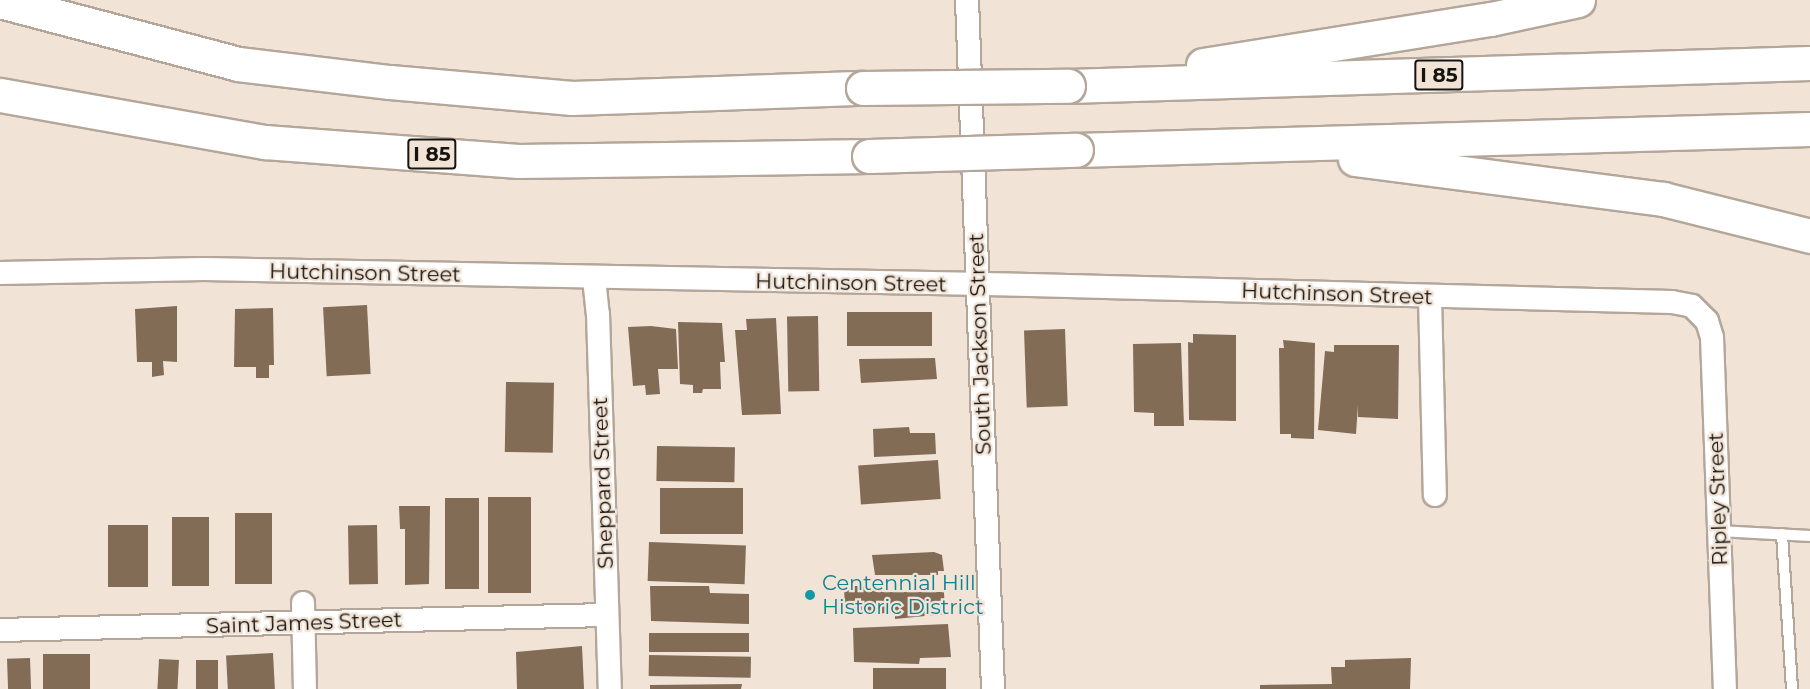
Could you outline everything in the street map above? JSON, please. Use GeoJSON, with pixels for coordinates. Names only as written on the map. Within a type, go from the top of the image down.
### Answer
{"type":"FeatureCollection","features":[{"type":"Feature","properties":{"kind":"highway"},"geometry":{"type":"LineString","coordinates":[[1068,86],[1491,19],[1578,0]]}},
{"type":"Feature","properties":{"kind":"highway","name":"I 85"},"geometry":{"type":"LineString","coordinates":[[0,1],[238,64],[390,82],[572,98],[863,88],[1068,86],[1810,63]]}},
{"type":"Feature","properties":{"kind":"highway","name":"I 85"},"geometry":{"type":"LineString","coordinates":[[0,95],[265,142],[506,160],[869,156],[1810,129]]}},
{"type":"Feature","properties":{"kind":"highway"},"geometry":{"type":"LineString","coordinates":[[1228,146],[1578,185],[1663,199],[1810,236]]}},
{"type":"Feature","properties":{"kind":"street","name":"South Jackson Street"},"geometry":{"type":"LineString","coordinates":[[967,0],[993,689]]}},
{"type":"Feature","properties":{"kind":"street","name":"Hutchinson Street"},"geometry":{"type":"LineString","coordinates":[[0,273],[204,269],[979,285],[1672,302],[1700,312]]}},
{"type":"Feature","properties":{"kind":"street","name":"Sheppard Street"},"geometry":{"type":"LineString","coordinates":[[594,278],[598,314],[610,689]]}},
{"type":"Feature","properties":{"kind":"street"},"geometry":{"type":"LineString","coordinates":[[1430,297],[1435,495]]}},
{"type":"Feature","properties":{"kind":"street","name":"Ripley Street"},"geometry":{"type":"LineString","coordinates":[[1700,312],[1712,337],[1725,689]]}},
{"type":"Feature","properties":{"kind":"street","name":"Saint James Street"},"geometry":{"type":"LineString","coordinates":[[0,630],[303,613],[608,615]]}},
{"type":"Feature","properties":{"kind":"street"},"geometry":{"type":"LineString","coordinates":[[303,613],[305,689]]}},
{"type":"Feature","properties":{"kind":"lane"},"geometry":{"type":"LineString","coordinates":[[1719,531],[1810,536]]}},
{"type":"Feature","properties":{"kind":"lane"},"geometry":{"type":"LineString","coordinates":[[1782,534],[1792,689]]}},
{"type":"Feature","properties":{"kind":"building"},"geometry":{"type":"Polygon","coordinates":[[[367,305],[371,374],[327,376],[323,307],[367,305]]]}},
{"type":"Feature","properties":{"kind":"building"},"geometry":{"type":"Polygon","coordinates":[[[177,306],[177,362],[163,361],[164,375],[152,377],[152,362],[137,362],[135,309],[177,306]]]}},
{"type":"Feature","properties":{"kind":"building"},"geometry":{"type":"Polygon","coordinates":[[[273,308],[274,365],[269,365],[269,378],[256,378],[256,367],[234,367],[235,309],[273,308]]]}},
{"type":"Feature","properties":{"kind":"building"},"geometry":{"type":"Polygon","coordinates":[[[847,312],[932,312],[932,346],[847,346],[847,312]]]}},
{"type":"Feature","properties":{"kind":"building"},"geometry":{"type":"Polygon","coordinates":[[[818,316],[819,391],[788,392],[787,317],[818,316]]]}},
{"type":"Feature","properties":{"kind":"building"},"geometry":{"type":"Polygon","coordinates":[[[776,318],[781,414],[742,415],[735,330],[747,330],[746,319],[776,318]]]}},
{"type":"Feature","properties":{"kind":"building"},"geometry":{"type":"Polygon","coordinates":[[[678,322],[722,323],[725,362],[720,362],[721,389],[703,389],[702,393],[693,393],[693,385],[680,384],[678,322]]]}},
{"type":"Feature","properties":{"kind":"building"},"geometry":{"type":"Polygon","coordinates":[[[651,326],[676,329],[678,369],[658,369],[660,394],[646,395],[645,385],[633,386],[628,327],[651,326]]]}},
{"type":"Feature","properties":{"kind":"building"},"geometry":{"type":"Polygon","coordinates":[[[1065,329],[1068,406],[1027,407],[1024,330],[1065,329]]]}},
{"type":"Feature","properties":{"kind":"building"},"geometry":{"type":"Polygon","coordinates":[[[1193,334],[1236,335],[1236,421],[1189,420],[1188,342],[1193,343],[1193,334]]]}},
{"type":"Feature","properties":{"kind":"building"},"geometry":{"type":"Polygon","coordinates":[[[1283,340],[1315,343],[1314,439],[1291,438],[1291,434],[1280,434],[1279,348],[1284,348],[1283,340]]]}},
{"type":"Feature","properties":{"kind":"building"},"geometry":{"type":"Polygon","coordinates":[[[1181,343],[1184,426],[1154,426],[1154,413],[1134,412],[1133,344],[1181,343]]]}},
{"type":"Feature","properties":{"kind":"building"},"geometry":{"type":"Polygon","coordinates":[[[1334,345],[1399,345],[1398,419],[1358,417],[1358,405],[1356,434],[1318,430],[1325,351],[1334,352],[1334,345]]]}},
{"type":"Feature","properties":{"kind":"building"},"geometry":{"type":"Polygon","coordinates":[[[935,358],[937,379],[861,383],[859,359],[935,358]]]}},
{"type":"Feature","properties":{"kind":"building"},"geometry":{"type":"Polygon","coordinates":[[[506,382],[554,383],[553,453],[505,452],[506,382]]]}},
{"type":"Feature","properties":{"kind":"building"},"geometry":{"type":"Polygon","coordinates":[[[909,427],[910,433],[935,433],[936,454],[874,457],[873,429],[909,427]]]}},
{"type":"Feature","properties":{"kind":"building"},"geometry":{"type":"Polygon","coordinates":[[[657,446],[735,447],[734,482],[656,481],[657,446]]]}},
{"type":"Feature","properties":{"kind":"building"},"geometry":{"type":"Polygon","coordinates":[[[938,460],[941,499],[861,504],[858,466],[938,460]]]}},
{"type":"Feature","properties":{"kind":"building"},"geometry":{"type":"Polygon","coordinates":[[[660,488],[743,488],[743,534],[660,534],[660,488]]]}},
{"type":"Feature","properties":{"kind":"building"},"geometry":{"type":"Polygon","coordinates":[[[488,497],[531,497],[531,593],[488,593],[488,497]]]}},
{"type":"Feature","properties":{"kind":"building"},"geometry":{"type":"Polygon","coordinates":[[[445,498],[479,498],[479,589],[445,589],[445,498]]]}},
{"type":"Feature","properties":{"kind":"building"},"geometry":{"type":"Polygon","coordinates":[[[399,506],[430,506],[429,584],[405,585],[405,529],[400,529],[399,506]]]}},
{"type":"Feature","properties":{"kind":"building"},"geometry":{"type":"Polygon","coordinates":[[[235,513],[272,513],[272,584],[235,584],[235,513]]]}},
{"type":"Feature","properties":{"kind":"building"},"geometry":{"type":"Polygon","coordinates":[[[172,517],[209,517],[209,586],[172,586],[172,517]]]}},
{"type":"Feature","properties":{"kind":"building"},"geometry":{"type":"Polygon","coordinates":[[[108,525],[148,525],[148,587],[108,587],[108,525]]]}},
{"type":"Feature","properties":{"kind":"building"},"geometry":{"type":"Polygon","coordinates":[[[377,525],[378,584],[349,584],[348,526],[377,525]]]}},
{"type":"Feature","properties":{"kind":"building"},"geometry":{"type":"Polygon","coordinates":[[[649,542],[746,545],[745,584],[648,581],[649,542]]]}},
{"type":"Feature","properties":{"kind":"building"},"geometry":{"type":"Polygon","coordinates":[[[934,552],[942,555],[944,571],[938,571],[938,575],[875,575],[872,555],[934,552]]]}},
{"type":"Feature","properties":{"kind":"building"},"geometry":{"type":"Polygon","coordinates":[[[650,586],[709,586],[710,593],[749,594],[749,624],[651,621],[650,586]]]}},
{"type":"Feature","properties":{"kind":"building"},"geometry":{"type":"Polygon","coordinates":[[[844,586],[882,586],[882,592],[944,592],[945,614],[895,619],[895,613],[845,614],[844,586]]]}},
{"type":"Feature","properties":{"kind":"building"},"geometry":{"type":"Polygon","coordinates":[[[948,624],[951,657],[920,658],[919,664],[854,662],[853,628],[948,624]]]}},
{"type":"Feature","properties":{"kind":"building"},"geometry":{"type":"Polygon","coordinates":[[[649,633],[749,633],[749,652],[649,652],[649,633]]]}},
{"type":"Feature","properties":{"kind":"building"},"geometry":{"type":"Polygon","coordinates":[[[582,646],[584,689],[517,689],[516,652],[582,646]]]}},
{"type":"Feature","properties":{"kind":"building"},"geometry":{"type":"Polygon","coordinates":[[[273,653],[275,689],[228,689],[226,655],[273,653]]]}},
{"type":"Feature","properties":{"kind":"building"},"geometry":{"type":"Polygon","coordinates":[[[43,654],[90,654],[90,689],[43,689],[43,654]]]}},
{"type":"Feature","properties":{"kind":"building"},"geometry":{"type":"Polygon","coordinates":[[[649,655],[751,657],[751,678],[649,676],[649,655]]]}},
{"type":"Feature","properties":{"kind":"building"},"geometry":{"type":"Polygon","coordinates":[[[30,658],[31,689],[8,689],[7,659],[30,658]]]}},
{"type":"Feature","properties":{"kind":"building"},"geometry":{"type":"Polygon","coordinates":[[[1411,658],[1410,689],[1260,689],[1260,685],[1332,684],[1331,667],[1345,667],[1345,660],[1411,658]]]}},
{"type":"Feature","properties":{"kind":"building"},"geometry":{"type":"Polygon","coordinates":[[[159,659],[179,660],[177,689],[157,689],[159,659]]]}},
{"type":"Feature","properties":{"kind":"building"},"geometry":{"type":"Polygon","coordinates":[[[196,660],[218,660],[218,689],[196,689],[196,660]]]}},
{"type":"Feature","properties":{"kind":"building"},"geometry":{"type":"Polygon","coordinates":[[[873,668],[946,668],[946,689],[873,689],[873,668]]]}},
{"type":"Feature","properties":{"kind":"building"},"geometry":{"type":"Polygon","coordinates":[[[742,684],[741,689],[650,689],[650,685],[742,684]]]}},
{"type":"Feature","properties":{"kind":"place","name":"Centennial Hill Historic District"},"geometry":{"type":"Point","coordinates":[810,595]}}]}
